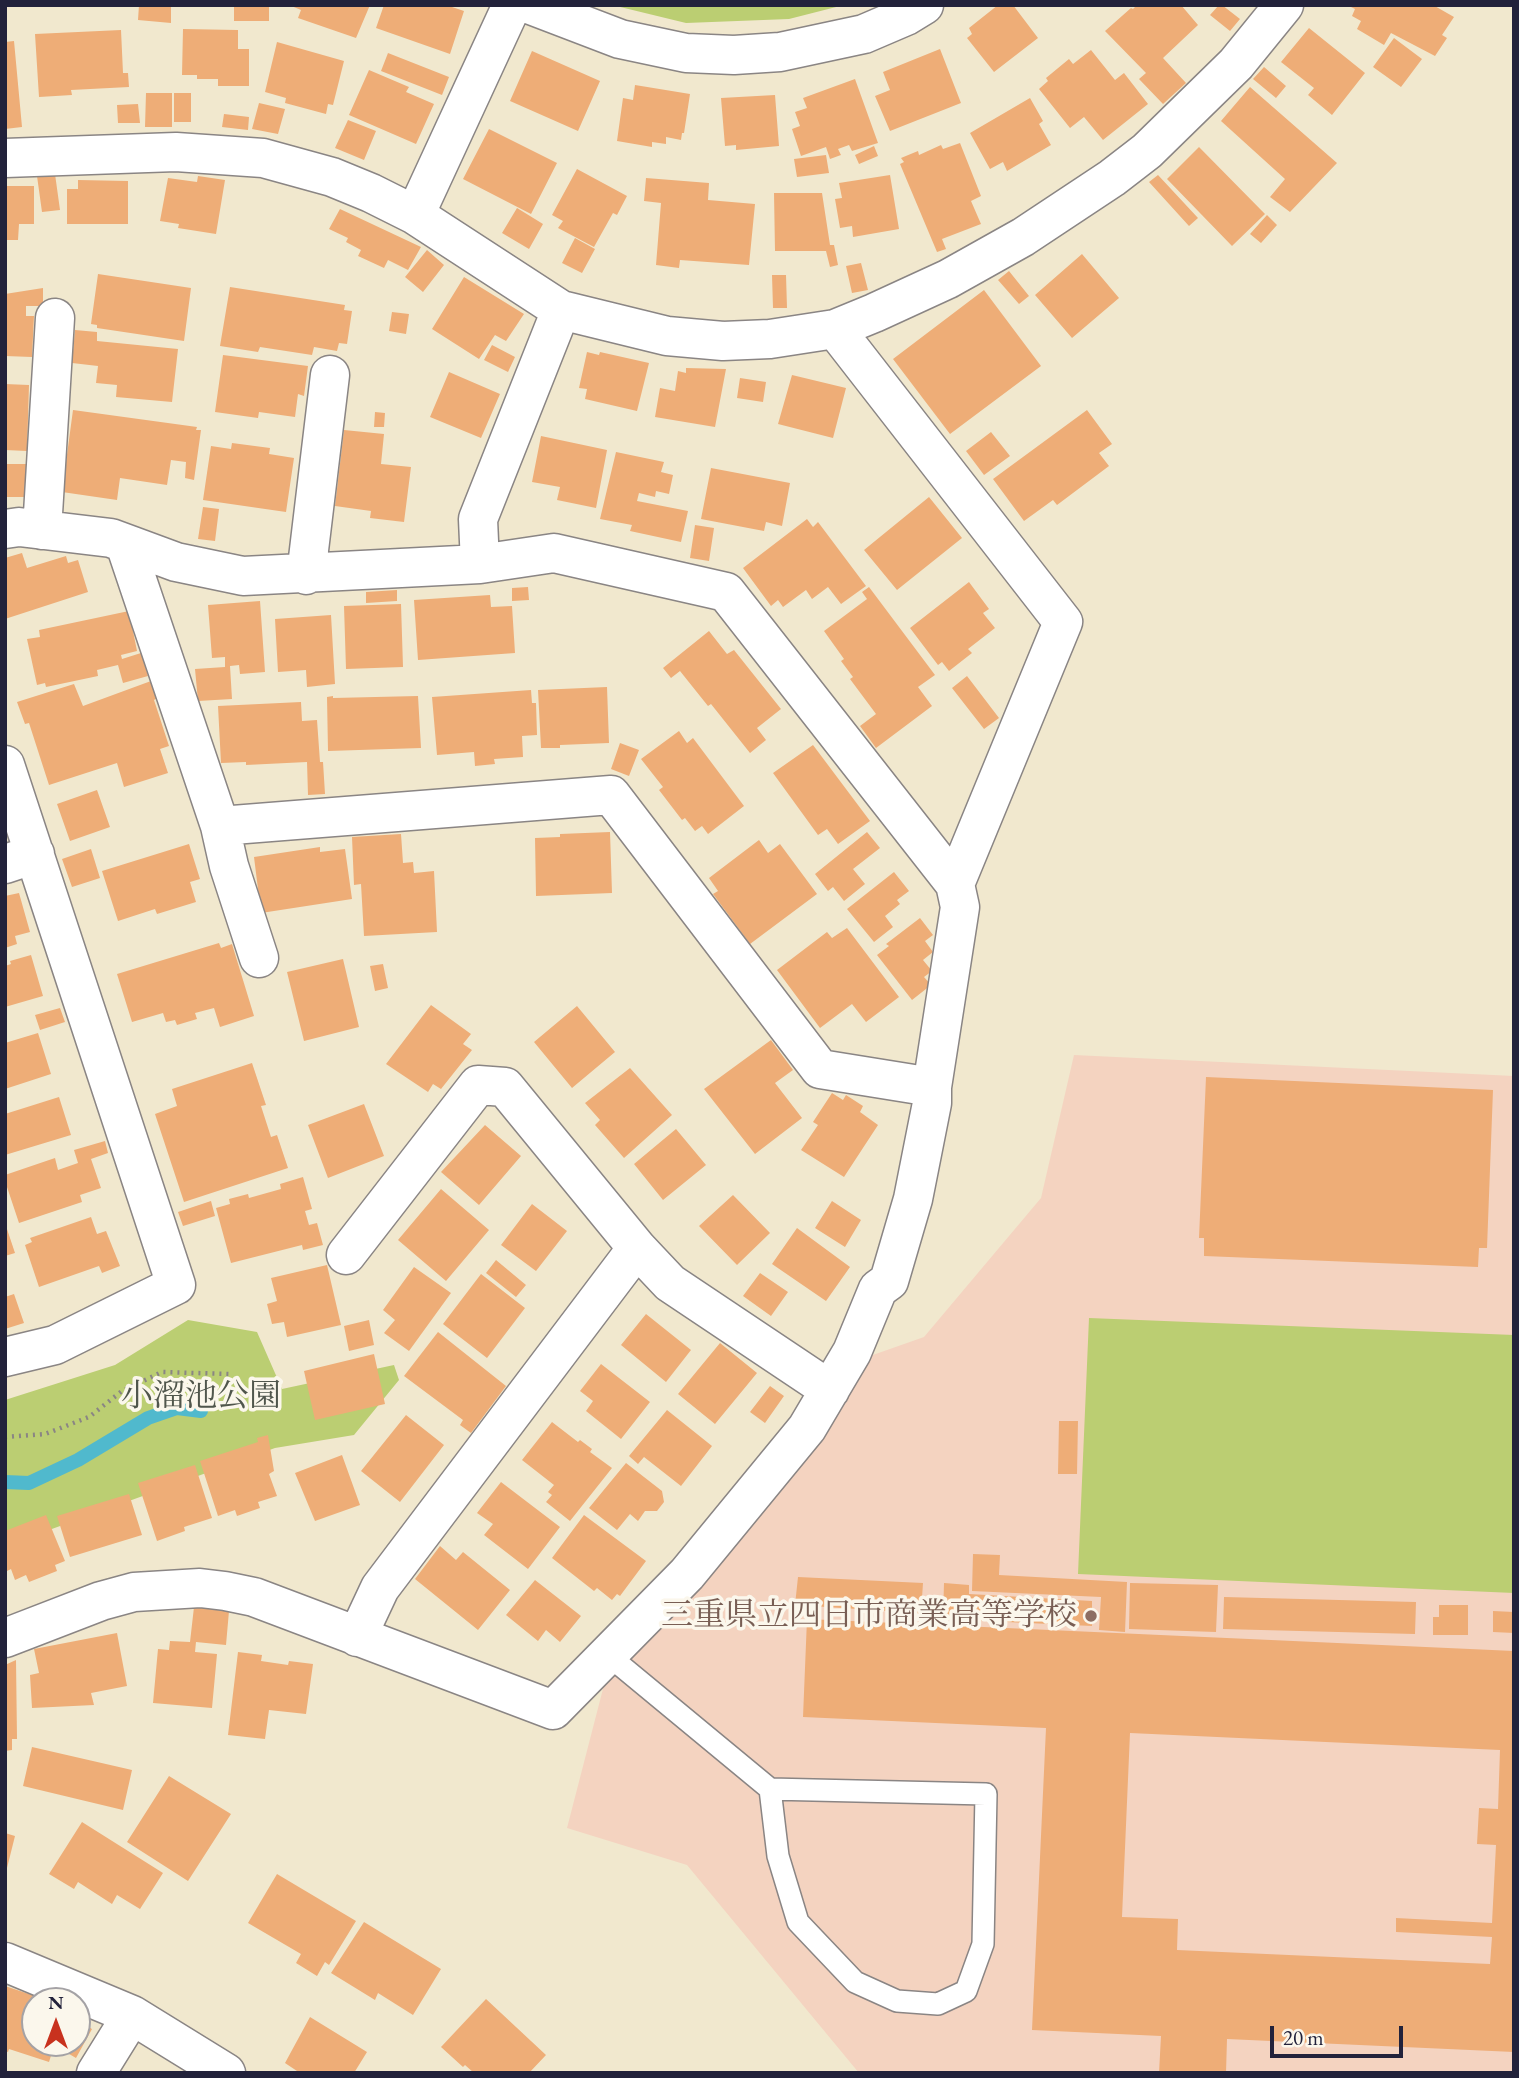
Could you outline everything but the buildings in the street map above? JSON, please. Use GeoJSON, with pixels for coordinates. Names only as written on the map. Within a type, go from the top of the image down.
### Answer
{"type":"FeatureCollection","features":[{"type":"Feature","properties":{"kind":"street"},"geometry":{"type":"LineString","coordinates":[[415,215],[512,5]]}},
{"type":"Feature","properties":{"kind":"street"},"geometry":{"type":"LineString","coordinates":[[531,5],[620,39],[686,53],[734,55],[780,52],[864,34],[924,5]]}},
{"type":"Feature","properties":{"kind":"street"},"geometry":{"type":"LineString","coordinates":[[5,158],[176,152],[263,158],[332,177],[371,192],[415,215],[561,310],[667,336],[723,341],[770,339],[835,329],[983,260],[1023,237],[1112,178],[1147,151],[1206,96],[1284,5]]}},
{"type":"Feature","properties":{"kind":"street"},"geometry":{"type":"LineString","coordinates":[[480,564],[478,519],[561,310]]}},
{"type":"Feature","properties":{"kind":"street"},"geometry":{"type":"LineString","coordinates":[[5,1638],[101,1601],[134,1592],[200,1588],[254,1597],[553,1710],[687,1574],[807,1428],[852,1352],[878,1289],[889,1282],[913,1199],[932,1102],[932,1087],[960,907],[955,884],[726,592],[554,553],[480,564],[306,575],[243,576],[176,562],[111,538],[23,529],[55,318]]}},
{"type":"Feature","properties":{"kind":"street"},"geometry":{"type":"LineString","coordinates":[[835,329],[1063,622],[955,884]]}},
{"type":"Feature","properties":{"kind":"street"},"geometry":{"type":"LineString","coordinates":[[306,575],[330,375]]}},
{"type":"Feature","properties":{"kind":"street"},"geometry":{"type":"LineString","coordinates":[[125,544],[220,827],[229,866],[259,958]]}},
{"type":"Feature","properties":{"kind":"street"},"geometry":{"type":"LineString","coordinates":[[5,765],[20,859],[176,1285],[55,1345],[5,1357]]}},
{"type":"Feature","properties":{"kind":"street"},"geometry":{"type":"LineString","coordinates":[[220,827],[611,795],[820,1069],[932,1087]]}},
{"type":"Feature","properties":{"kind":"street"},"geometry":{"type":"LineString","coordinates":[[346,1255],[478,1085],[505,1087],[636,1248],[670,1283],[830,1390]]}},
{"type":"Feature","properties":{"kind":"street"},"geometry":{"type":"LineString","coordinates":[[357,1637],[380,1588],[636,1248]]}},
{"type":"Feature","properties":{"kind":"street"},"geometry":{"type":"LineString","coordinates":[[5,1962],[132,2015],[226,2073]]}},
{"type":"Feature","properties":{"kind":"street"},"geometry":{"type":"LineString","coordinates":[[96,2073],[132,2015]]}},
{"type":"Feature","properties":{"kind":"lane"},"geometry":{"type":"LineString","coordinates":[[608,1655],[770,1789],[986,1794],[983,1944],[966,1991],[938,2004],[897,2001],[855,1982],[798,1922],[778,1856],[770,1789]]}},
{"type":"Feature","properties":{"kind":"path"},"geometry":{"type":"LineString","coordinates":[[5,1437],[45,1434],[89,1417],[121,1391],[162,1372],[229,1374]]}},
{"type":"Feature","properties":{"kind":"shaded area","name":"三重県立四日市商業高等学校"},"geometry":{"type":"Polygon","coordinates":[[[1074,1055],[1514,1076],[1514,2073],[859,2073],[687,1865],[567,1828],[604,1685],[733,1546],[797,1472],[870,1356],[924,1337],[1041,1198],[1074,1055]]]}},
{"type":"Feature","properties":{"kind":"green space"},"geometry":{"type":"Polygon","coordinates":[[[612,5],[844,5],[789,19],[686,23],[612,5]]]}},
{"type":"Feature","properties":{"kind":"green space"},"geometry":{"type":"Polygon","coordinates":[[[1089,1318],[1514,1335],[1514,1593],[1078,1574],[1089,1318]]]}},
{"type":"Feature","properties":{"kind":"green space","name":"小溜池公園"},"geometry":{"type":"Polygon","coordinates":[[[188,1320],[257,1332],[282,1389],[394,1365],[399,1380],[354,1435],[275,1448],[5,1546],[5,1400],[115,1365],[188,1320]]]}},
{"type":"Feature","properties":{"kind":"waterway"},"geometry":{"type":"LineString","coordinates":[[5,1482],[29,1483],[78,1460],[148,1418],[177,1408],[201,1411]]}},
{"type":"Feature","properties":{"kind":"place","name":"三重県立四日市商業高等学校"},"geometry":{"type":"Point","coordinates":[1091,1616]}}]}
